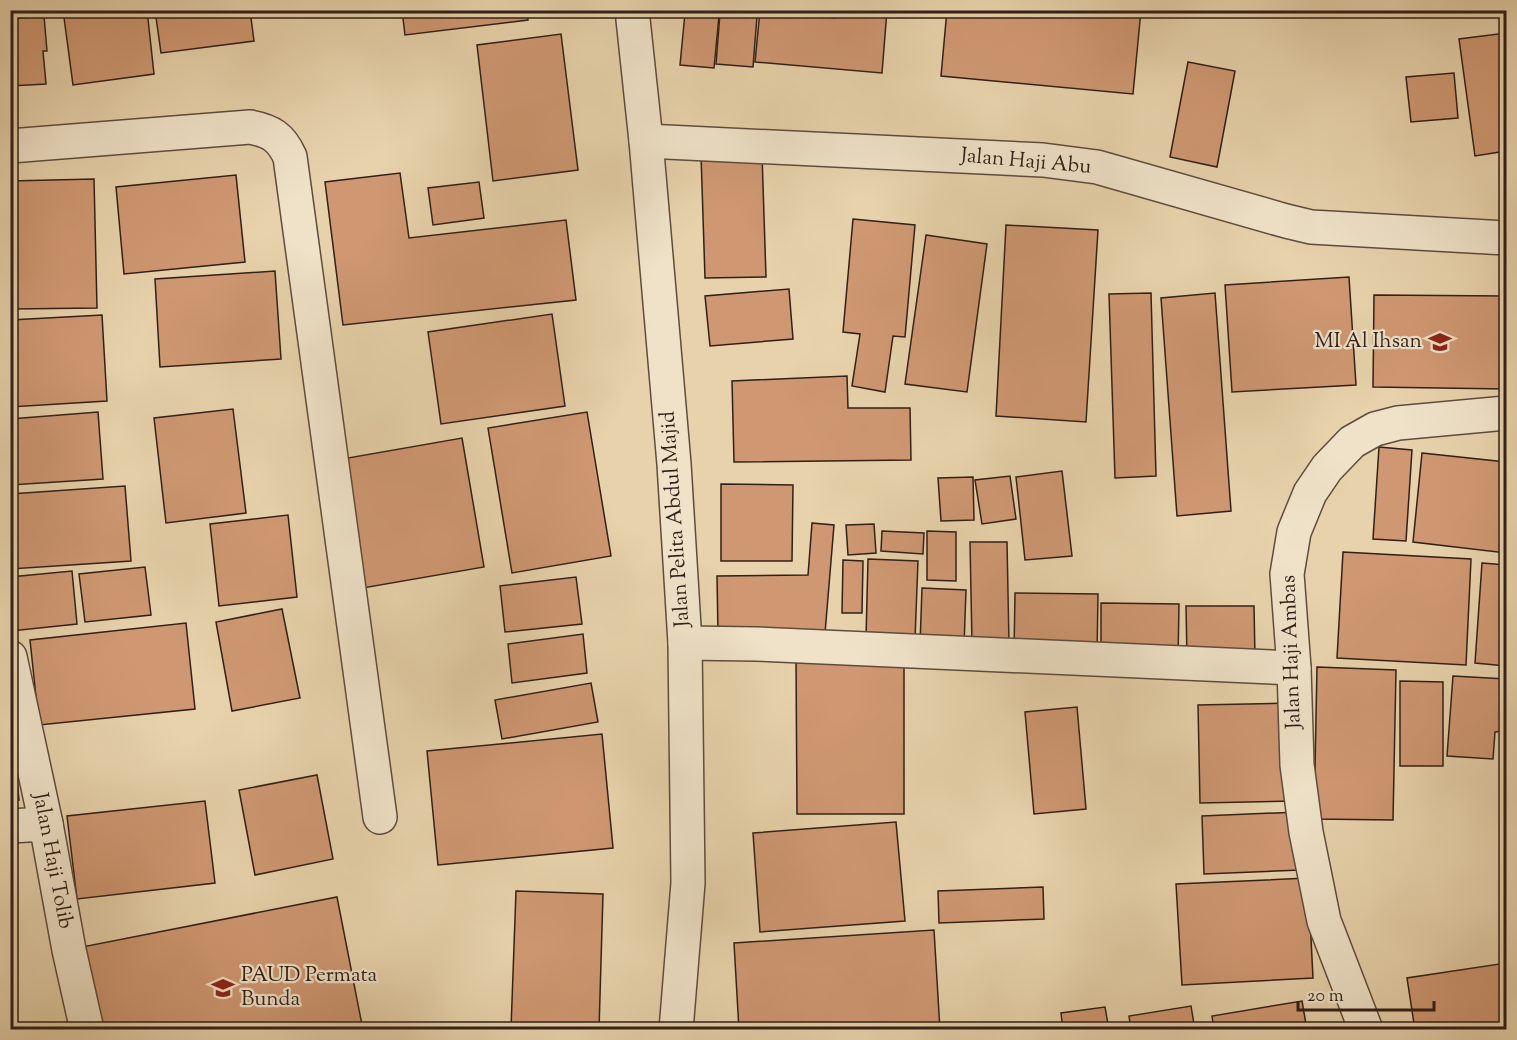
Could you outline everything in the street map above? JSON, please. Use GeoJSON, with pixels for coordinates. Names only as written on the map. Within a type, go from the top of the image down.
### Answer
{"type":"FeatureCollection","features":[{"type":"Feature","properties":{"kind":"street","name":"Jalan Pelita Abdul Majid"},"geometry":{"type":"LineString","coordinates":[[632,10],[646,141],[674,464],[685,643],[688,883],[676,1029]]}},
{"type":"Feature","properties":{"kind":"street"},"geometry":{"type":"LineString","coordinates":[[10,146],[249,127],[263,129],[284,145],[290,157],[380,817]]}},
{"type":"Feature","properties":{"kind":"street","name":"Jalan Haji Abu"},"geometry":{"type":"LineString","coordinates":[[646,141],[1070,163],[1097,167],[1311,227],[1506,238]]}},
{"type":"Feature","properties":{"kind":"street","name":"Jalan Haji Ambas"},"geometry":{"type":"LineString","coordinates":[[1366,1029],[1324,921],[1306,832],[1297,765],[1294,668],[1287,574],[1294,532],[1310,493],[1327,468],[1352,442],[1375,429],[1398,423],[1506,413]]}},
{"type":"Feature","properties":{"kind":"street"},"geometry":{"type":"LineString","coordinates":[[685,643],[756,644],[1294,668]]}},
{"type":"Feature","properties":{"kind":"street","name":"Jalan Haji Tolib"},"geometry":{"type":"LineString","coordinates":[[10,657],[87,1029]]}},
{"type":"Feature","properties":{"kind":"street"},"geometry":{"type":"LineString","coordinates":[[10,826],[46,824]]}},
{"type":"Feature","properties":{"kind":"building"},"geometry":{"type":"Polygon","coordinates":[[[63,10],[147,10],[154,74],[73,85],[63,10]]]}},
{"type":"Feature","properties":{"kind":"building"},"geometry":{"type":"Polygon","coordinates":[[[155,10],[250,10],[254,41],[161,53],[155,10]]]}},
{"type":"Feature","properties":{"kind":"building"},"geometry":{"type":"Polygon","coordinates":[[[402,10],[527,10],[528,20],[405,35],[402,10]]]}},
{"type":"Feature","properties":{"kind":"building"},"geometry":{"type":"Polygon","coordinates":[[[760,10],[835,18],[836,10],[887,10],[882,73],[755,62],[760,10]]]}},
{"type":"Feature","properties":{"kind":"building"},"geometry":{"type":"Polygon","coordinates":[[[779,10],[820,10],[820,14],[779,10]]]}},
{"type":"Feature","properties":{"kind":"building"},"geometry":{"type":"Polygon","coordinates":[[[947,10],[1141,10],[1133,94],[941,76],[947,10]]]}},
{"type":"Feature","properties":{"kind":"building"},"geometry":{"type":"Polygon","coordinates":[[[685,13],[719,16],[714,68],[680,65],[685,13]]]}},
{"type":"Feature","properties":{"kind":"building"},"geometry":{"type":"Polygon","coordinates":[[[720,13],[757,16],[753,67],[716,64],[720,13]]]}},
{"type":"Feature","properties":{"kind":"building"},"geometry":{"type":"Polygon","coordinates":[[[44,16],[47,51],[43,51],[46,84],[10,86],[10,19],[44,16]]]}},
{"type":"Feature","properties":{"kind":"building"},"geometry":{"type":"Polygon","coordinates":[[[1506,33],[1506,151],[1475,156],[1459,39],[1506,33]]]}},
{"type":"Feature","properties":{"kind":"building"},"geometry":{"type":"Polygon","coordinates":[[[561,34],[578,170],[493,181],[477,45],[561,34]]]}},
{"type":"Feature","properties":{"kind":"building"},"geometry":{"type":"Polygon","coordinates":[[[1188,62],[1235,71],[1217,167],[1170,157],[1188,62]]]}},
{"type":"Feature","properties":{"kind":"building"},"geometry":{"type":"Polygon","coordinates":[[[1454,73],[1458,118],[1411,122],[1406,77],[1454,73]]]}},
{"type":"Feature","properties":{"kind":"building"},"geometry":{"type":"Polygon","coordinates":[[[762,154],[766,277],[705,278],[701,155],[762,154]]]}},
{"type":"Feature","properties":{"kind":"building"},"geometry":{"type":"Polygon","coordinates":[[[400,173],[409,238],[566,220],[576,300],[343,325],[325,182],[400,173]]]}},
{"type":"Feature","properties":{"kind":"building"},"geometry":{"type":"Polygon","coordinates":[[[236,175],[245,262],[124,274],[116,187],[236,175]]]}},
{"type":"Feature","properties":{"kind":"building"},"geometry":{"type":"Polygon","coordinates":[[[94,179],[97,308],[10,309],[10,181],[94,179]]]}},
{"type":"Feature","properties":{"kind":"building"},"geometry":{"type":"Polygon","coordinates":[[[479,182],[484,218],[433,225],[428,188],[479,182]]]}},
{"type":"Feature","properties":{"kind":"building"},"geometry":{"type":"Polygon","coordinates":[[[853,219],[915,225],[905,337],[893,336],[885,392],[852,386],[860,334],[843,332],[853,219]]]}},
{"type":"Feature","properties":{"kind":"building"},"geometry":{"type":"Polygon","coordinates":[[[1006,225],[1098,230],[1086,422],[996,416],[1006,225]]]}},
{"type":"Feature","properties":{"kind":"building"},"geometry":{"type":"Polygon","coordinates":[[[926,235],[987,244],[967,392],[905,384],[926,235]]]}},
{"type":"Feature","properties":{"kind":"building"},"geometry":{"type":"Polygon","coordinates":[[[275,271],[281,359],[160,367],[155,279],[275,271]]]}},
{"type":"Feature","properties":{"kind":"building"},"geometry":{"type":"Polygon","coordinates":[[[1349,277],[1356,385],[1232,392],[1225,285],[1349,277]]]}},
{"type":"Feature","properties":{"kind":"building"},"geometry":{"type":"Polygon","coordinates":[[[789,289],[793,339],[710,346],[705,296],[789,289]]]}},
{"type":"Feature","properties":{"kind":"building"},"geometry":{"type":"Polygon","coordinates":[[[1151,293],[1156,476],[1115,478],[1109,294],[1151,293]]]}},
{"type":"Feature","properties":{"kind":"building"},"geometry":{"type":"Polygon","coordinates":[[[1215,293],[1231,511],[1177,516],[1161,298],[1215,293]]]}},
{"type":"Feature","properties":{"kind":"building","name":"MI Al Ihsan"},"geometry":{"type":"Polygon","coordinates":[[[1374,295],[1506,296],[1506,389],[1373,387],[1374,295]]]}},
{"type":"Feature","properties":{"kind":"building"},"geometry":{"type":"Polygon","coordinates":[[[552,314],[565,406],[441,424],[428,332],[552,314]]]}},
{"type":"Feature","properties":{"kind":"building"},"geometry":{"type":"Polygon","coordinates":[[[102,315],[107,401],[10,407],[10,320],[102,315]]]}},
{"type":"Feature","properties":{"kind":"building"},"geometry":{"type":"Polygon","coordinates":[[[847,376],[848,408],[910,408],[911,460],[734,462],[732,381],[847,376]]]}},
{"type":"Feature","properties":{"kind":"building"},"geometry":{"type":"Polygon","coordinates":[[[233,409],[246,513],[166,523],[154,418],[233,409]]]}},
{"type":"Feature","properties":{"kind":"building"},"geometry":{"type":"Polygon","coordinates":[[[98,412],[103,479],[10,485],[10,419],[98,412]]]}},
{"type":"Feature","properties":{"kind":"building"},"geometry":{"type":"Polygon","coordinates":[[[587,412],[611,556],[512,573],[488,428],[587,412]]]}},
{"type":"Feature","properties":{"kind":"building"},"geometry":{"type":"Polygon","coordinates":[[[462,438],[484,567],[363,588],[342,459],[462,438]]]}},
{"type":"Feature","properties":{"kind":"building"},"geometry":{"type":"Polygon","coordinates":[[[1379,447],[1412,450],[1406,541],[1373,539],[1379,447]]]}},
{"type":"Feature","properties":{"kind":"building"},"geometry":{"type":"Polygon","coordinates":[[[1422,453],[1506,462],[1506,553],[1413,542],[1422,453]]]}},
{"type":"Feature","properties":{"kind":"building"},"geometry":{"type":"Polygon","coordinates":[[[1062,471],[1072,556],[1025,560],[1016,477],[1062,471]]]}},
{"type":"Feature","properties":{"kind":"building"},"geometry":{"type":"Polygon","coordinates":[[[1010,476],[1016,519],[982,524],[975,480],[1010,476]]]}},
{"type":"Feature","properties":{"kind":"building"},"geometry":{"type":"Polygon","coordinates":[[[973,477],[974,520],[941,521],[938,478],[973,477]]]}},
{"type":"Feature","properties":{"kind":"building"},"geometry":{"type":"Polygon","coordinates":[[[721,484],[793,485],[792,561],[721,561],[721,484]]]}},
{"type":"Feature","properties":{"kind":"building"},"geometry":{"type":"Polygon","coordinates":[[[125,486],[131,561],[10,569],[10,494],[125,486]]]}},
{"type":"Feature","properties":{"kind":"building"},"geometry":{"type":"Polygon","coordinates":[[[288,515],[297,597],[219,606],[210,524],[288,515]]]}},
{"type":"Feature","properties":{"kind":"building"},"geometry":{"type":"Polygon","coordinates":[[[812,523],[834,525],[825,633],[718,634],[717,576],[808,575],[812,523]]]}},
{"type":"Feature","properties":{"kind":"building"},"geometry":{"type":"Polygon","coordinates":[[[874,524],[876,553],[848,555],[846,525],[874,524]]]}},
{"type":"Feature","properties":{"kind":"building"},"geometry":{"type":"Polygon","coordinates":[[[882,531],[924,533],[923,554],[881,551],[882,531]]]}},
{"type":"Feature","properties":{"kind":"building"},"geometry":{"type":"Polygon","coordinates":[[[927,531],[956,532],[956,581],[927,580],[927,531]]]}},
{"type":"Feature","properties":{"kind":"building"},"geometry":{"type":"Polygon","coordinates":[[[970,542],[1007,542],[1009,643],[972,643],[970,542]]]}},
{"type":"Feature","properties":{"kind":"building"},"geometry":{"type":"Polygon","coordinates":[[[1343,552],[1471,559],[1466,665],[1337,658],[1343,552]]]}},
{"type":"Feature","properties":{"kind":"building"},"geometry":{"type":"Polygon","coordinates":[[[868,559],[918,561],[915,639],[866,638],[868,559]]]}},
{"type":"Feature","properties":{"kind":"building"},"geometry":{"type":"Polygon","coordinates":[[[843,560],[863,561],[862,613],[842,613],[843,560]]]}},
{"type":"Feature","properties":{"kind":"building"},"geometry":{"type":"Polygon","coordinates":[[[1482,563],[1506,565],[1506,666],[1475,663],[1482,563]]]}},
{"type":"Feature","properties":{"kind":"building"},"geometry":{"type":"Polygon","coordinates":[[[145,567],[151,615],[85,622],[79,574],[145,567]]]}},
{"type":"Feature","properties":{"kind":"building"},"geometry":{"type":"Polygon","coordinates":[[[72,571],[77,624],[11,631],[10,577],[72,571]]]}},
{"type":"Feature","properties":{"kind":"building"},"geometry":{"type":"Polygon","coordinates":[[[576,577],[582,624],[505,632],[500,586],[576,577]]]}},
{"type":"Feature","properties":{"kind":"building"},"geometry":{"type":"Polygon","coordinates":[[[922,588],[966,590],[964,646],[920,645],[922,588]]]}},
{"type":"Feature","properties":{"kind":"building"},"geometry":{"type":"Polygon","coordinates":[[[1015,593],[1098,594],[1097,654],[1014,653],[1015,593]]]}},
{"type":"Feature","properties":{"kind":"building"},"geometry":{"type":"Polygon","coordinates":[[[1101,603],[1179,604],[1178,660],[1101,659],[1101,603]]]}},
{"type":"Feature","properties":{"kind":"building"},"geometry":{"type":"Polygon","coordinates":[[[1186,606],[1254,606],[1255,658],[1187,658],[1186,606]]]}},
{"type":"Feature","properties":{"kind":"building"},"geometry":{"type":"Polygon","coordinates":[[[282,609],[300,698],[232,711],[216,622],[282,609]]]}},
{"type":"Feature","properties":{"kind":"building"},"geometry":{"type":"Polygon","coordinates":[[[186,623],[195,709],[39,725],[30,640],[186,623]]]}},
{"type":"Feature","properties":{"kind":"building"},"geometry":{"type":"Polygon","coordinates":[[[583,634],[587,673],[512,683],[508,644],[583,634]]]}},
{"type":"Feature","properties":{"kind":"building"},"geometry":{"type":"Polygon","coordinates":[[[796,659],[904,660],[904,814],[797,814],[796,659]]]}},
{"type":"Feature","properties":{"kind":"building"},"geometry":{"type":"Polygon","coordinates":[[[1317,667],[1396,670],[1393,820],[1314,819],[1317,667]]]}},
{"type":"Feature","properties":{"kind":"building"},"geometry":{"type":"Polygon","coordinates":[[[1453,676],[1506,679],[1506,731],[1495,732],[1493,759],[1447,756],[1453,676]]]}},
{"type":"Feature","properties":{"kind":"building"},"geometry":{"type":"Polygon","coordinates":[[[1400,681],[1443,682],[1443,766],[1400,766],[1400,681]]]}},
{"type":"Feature","properties":{"kind":"building"},"geometry":{"type":"Polygon","coordinates":[[[591,683],[598,722],[502,739],[495,700],[591,683]]]}},
{"type":"Feature","properties":{"kind":"building"},"geometry":{"type":"Polygon","coordinates":[[[1292,703],[1294,801],[1200,803],[1198,705],[1292,703]]]}},
{"type":"Feature","properties":{"kind":"building"},"geometry":{"type":"Polygon","coordinates":[[[1077,707],[1086,809],[1034,814],[1025,712],[1077,707]]]}},
{"type":"Feature","properties":{"kind":"building"},"geometry":{"type":"Polygon","coordinates":[[[602,734],[613,848],[438,865],[427,751],[602,734]]]}},
{"type":"Feature","properties":{"kind":"building"},"geometry":{"type":"Polygon","coordinates":[[[10,754],[14,754],[19,800],[10,801],[10,754]]]}},
{"type":"Feature","properties":{"kind":"building"},"geometry":{"type":"Polygon","coordinates":[[[317,775],[333,859],[255,875],[239,790],[317,775]]]}},
{"type":"Feature","properties":{"kind":"building"},"geometry":{"type":"Polygon","coordinates":[[[205,801],[215,883],[77,899],[67,816],[205,801]]]}},
{"type":"Feature","properties":{"kind":"building"},"geometry":{"type":"Polygon","coordinates":[[[1299,812],[1300,870],[1204,874],[1202,816],[1299,812]]]}},
{"type":"Feature","properties":{"kind":"building"},"geometry":{"type":"Polygon","coordinates":[[[896,822],[905,921],[760,932],[753,833],[896,822]]]}},
{"type":"Feature","properties":{"kind":"building"},"geometry":{"type":"Polygon","coordinates":[[[1308,878],[1313,978],[1182,985],[1176,884],[1308,878]]]}},
{"type":"Feature","properties":{"kind":"building"},"geometry":{"type":"Polygon","coordinates":[[[1043,887],[1044,919],[939,923],[938,891],[1043,887]]]}},
{"type":"Feature","properties":{"kind":"building"},"geometry":{"type":"Polygon","coordinates":[[[516,891],[603,894],[599,1030],[511,1029],[516,891]]]}},
{"type":"Feature","properties":{"kind":"building","name":"PAUD Permata Bunda"},"geometry":{"type":"Polygon","coordinates":[[[337,897],[363,1030],[99,1030],[82,947],[337,897]]]}},
{"type":"Feature","properties":{"kind":"building"},"geometry":{"type":"Polygon","coordinates":[[[934,930],[940,1030],[739,1030],[734,943],[934,930]]]}},
{"type":"Feature","properties":{"kind":"building"},"geometry":{"type":"Polygon","coordinates":[[[1506,963],[1506,1030],[1415,1030],[1407,978],[1506,963]]]}},
{"type":"Feature","properties":{"kind":"building"},"geometry":{"type":"Polygon","coordinates":[[[1302,1001],[1307,1030],[1214,1030],[1212,1016],[1302,1001]]]}},
{"type":"Feature","properties":{"kind":"building"},"geometry":{"type":"Polygon","coordinates":[[[1191,1006],[1195,1030],[1131,1030],[1129,1016],[1191,1006]]]}},
{"type":"Feature","properties":{"kind":"building"},"geometry":{"type":"Polygon","coordinates":[[[1105,1007],[1109,1030],[1063,1030],[1061,1013],[1105,1007]]]}},
{"type":"Feature","properties":{"kind":"place","name":"MI Al Ihsan"},"geometry":{"type":"Point","coordinates":[1440,342]}},
{"type":"Feature","properties":{"kind":"place","name":"PAUD Permata Bunda"},"geometry":{"type":"Point","coordinates":[223,988]}}]}
